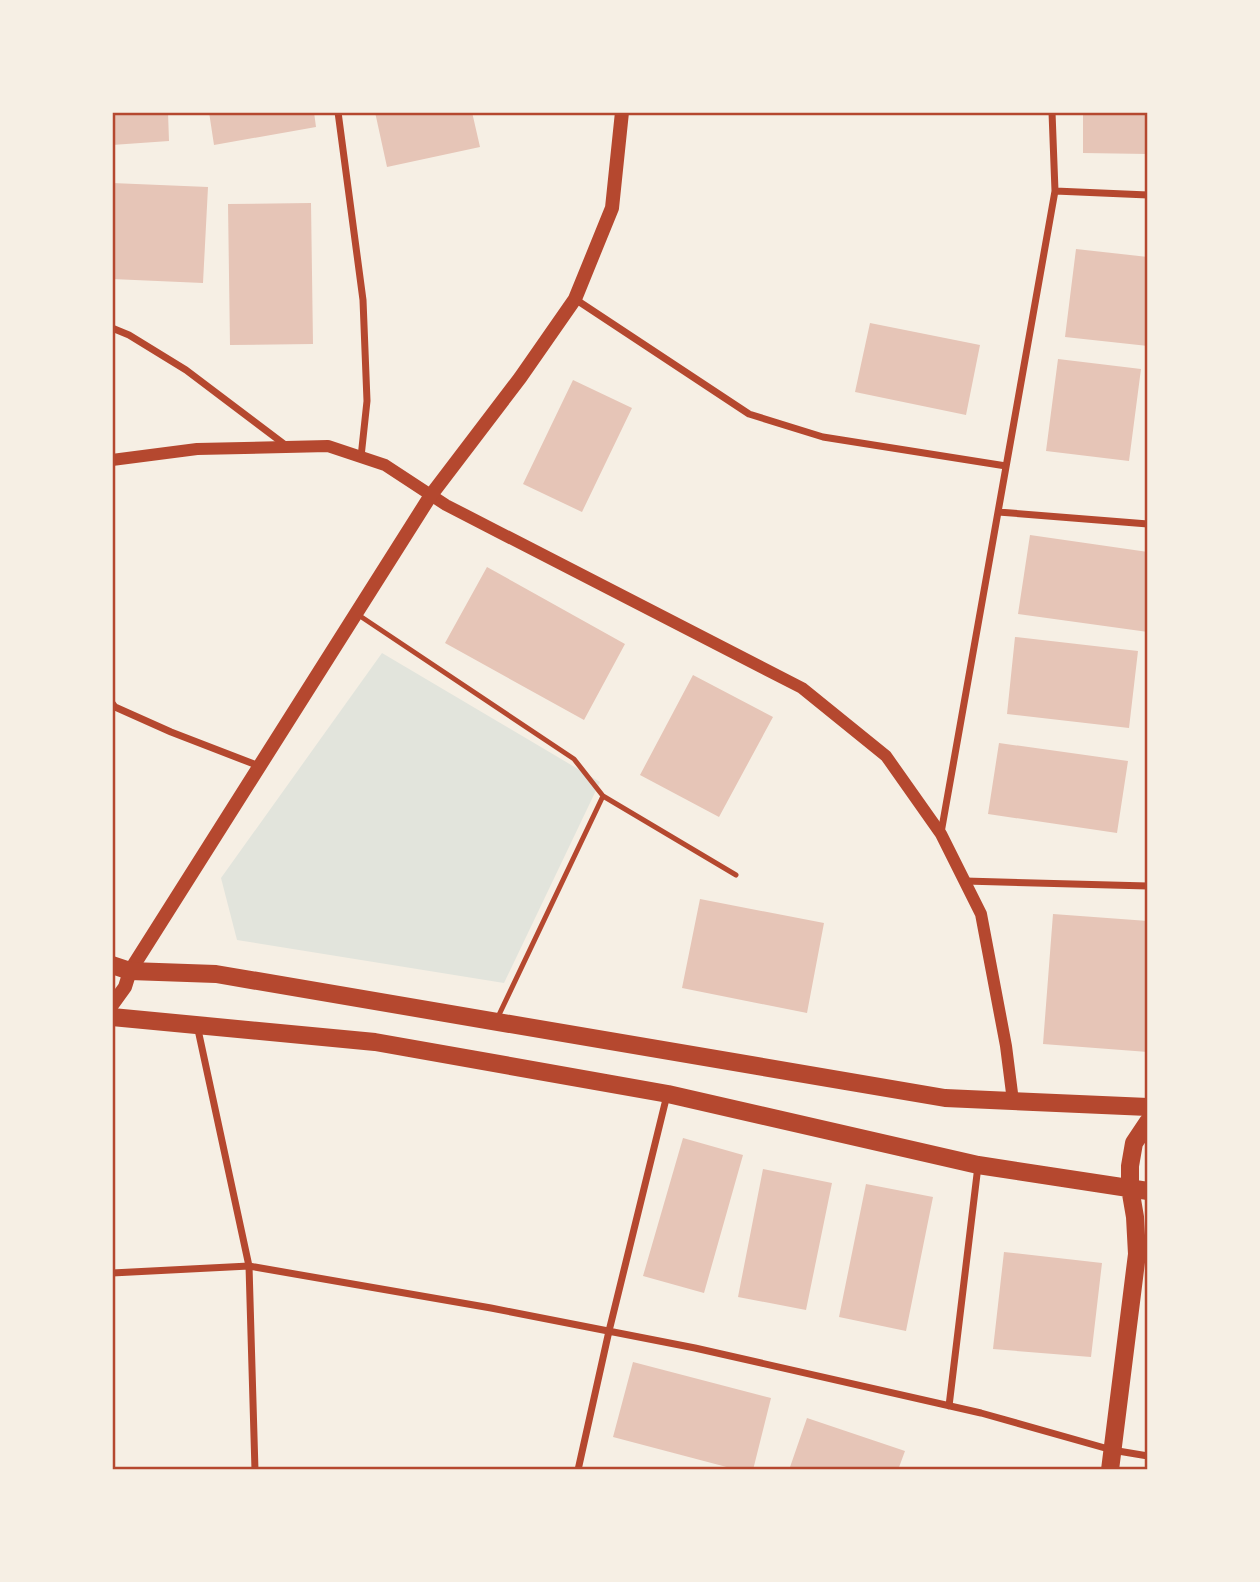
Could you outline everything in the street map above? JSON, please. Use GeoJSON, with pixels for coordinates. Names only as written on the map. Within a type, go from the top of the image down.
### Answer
{"type":"FeatureCollection","features":[{"type":"Feature","properties":{"kind":"main road"},"geometry":{"type":"LineString","coordinates":[[112,1005],[125,987],[130,971],[431,495],[520,378],[575,299],[611,208],[622,112]]}},
{"type":"Feature","properties":{"kind":"main road"},"geometry":{"type":"LineString","coordinates":[[112,966],[130,971],[216,974],[945,1098],[1148,1107]]}},
{"type":"Feature","properties":{"kind":"main road"},"geometry":{"type":"LineString","coordinates":[[112,1017],[375,1042],[667,1094],[978,1165],[1148,1191]]}},
{"type":"Feature","properties":{"kind":"main road"},"geometry":{"type":"LineString","coordinates":[[1111,1470],[1137,1254],[1130,1166],[1134,1143],[1148,1122]]}},
{"type":"Feature","properties":{"kind":"street"},"geometry":{"type":"LineString","coordinates":[[338,112],[363,300],[367,401],[361,457]]}},
{"type":"Feature","properties":{"kind":"street"},"geometry":{"type":"LineString","coordinates":[[941,834],[1055,191],[1052,112]]}},
{"type":"Feature","properties":{"kind":"street"},"geometry":{"type":"LineString","coordinates":[[1055,191],[1148,195]]}},
{"type":"Feature","properties":{"kind":"street"},"geometry":{"type":"LineString","coordinates":[[575,299],[749,414],[823,437],[1006,466]]}},
{"type":"Feature","properties":{"kind":"street"},"geometry":{"type":"LineString","coordinates":[[112,328],[129,335],[186,370],[289,447]]}},
{"type":"Feature","properties":{"kind":"street"},"geometry":{"type":"LineString","coordinates":[[112,460],[197,449],[328,446],[385,465],[446,505],[802,688],[886,755],[941,834],[981,914],[1006,1046],[1013,1101]]}},
{"type":"Feature","properties":{"kind":"street"},"geometry":{"type":"LineString","coordinates":[[998,512],[1148,524]]}},
{"type":"Feature","properties":{"kind":"street"},"geometry":{"type":"LineString","coordinates":[[112,703],[115,707],[171,732],[259,766]]}},
{"type":"Feature","properties":{"kind":"street"},"geometry":{"type":"LineString","coordinates":[[964,881],[1148,886]]}},
{"type":"Feature","properties":{"kind":"street"},"geometry":{"type":"LineString","coordinates":[[197,1024],[249,1266],[255,1470]]}},
{"type":"Feature","properties":{"kind":"street"},"geometry":{"type":"LineString","coordinates":[[578,1470],[608,1331],[667,1094]]}},
{"type":"Feature","properties":{"kind":"street"},"geometry":{"type":"LineString","coordinates":[[949,1406],[978,1165]]}},
{"type":"Feature","properties":{"kind":"street"},"geometry":{"type":"LineString","coordinates":[[112,1273],[249,1266],[491,1308],[695,1348],[981,1413],[1112,1450],[1148,1456]]}},
{"type":"Feature","properties":{"kind":"lane"},"geometry":{"type":"LineString","coordinates":[[356,613],[574,759],[603,796],[736,875]]}},
{"type":"Feature","properties":{"kind":"lane"},"geometry":{"type":"LineString","coordinates":[[496,1022],[603,796]]}},
{"type":"Feature","properties":{"kind":"shaded area"},"geometry":{"type":"Polygon","coordinates":[[[382,653],[600,782],[504,983],[237,940],[221,878],[382,653]]]}},
{"type":"Feature","properties":{"kind":"building"},"geometry":{"type":"Polygon","coordinates":[[[112,112],[168,112],[169,141],[112,145],[112,112]]]}},
{"type":"Feature","properties":{"kind":"building"},"geometry":{"type":"Polygon","coordinates":[[[209,112],[314,112],[316,127],[214,145],[209,112]]]}},
{"type":"Feature","properties":{"kind":"building"},"geometry":{"type":"Polygon","coordinates":[[[375,112],[472,112],[480,147],[387,167],[375,112]]]}},
{"type":"Feature","properties":{"kind":"building"},"geometry":{"type":"Polygon","coordinates":[[[1083,112],[1148,112],[1148,154],[1083,153],[1083,112]]]}},
{"type":"Feature","properties":{"kind":"building"},"geometry":{"type":"Polygon","coordinates":[[[112,183],[208,187],[203,283],[112,279],[112,183]]]}},
{"type":"Feature","properties":{"kind":"building"},"geometry":{"type":"Polygon","coordinates":[[[311,203],[313,344],[230,345],[228,204],[311,203]]]}},
{"type":"Feature","properties":{"kind":"building"},"geometry":{"type":"Polygon","coordinates":[[[1076,249],[1148,257],[1148,346],[1065,337],[1076,249]]]}},
{"type":"Feature","properties":{"kind":"building"},"geometry":{"type":"Polygon","coordinates":[[[870,323],[980,345],[966,415],[855,392],[870,323]]]}},
{"type":"Feature","properties":{"kind":"building"},"geometry":{"type":"Polygon","coordinates":[[[1058,359],[1141,369],[1129,461],[1046,451],[1058,359]]]}},
{"type":"Feature","properties":{"kind":"building"},"geometry":{"type":"Polygon","coordinates":[[[573,380],[632,408],[582,512],[523,484],[573,380]]]}},
{"type":"Feature","properties":{"kind":"building"},"geometry":{"type":"Polygon","coordinates":[[[1030,535],[1148,552],[1148,632],[1018,614],[1030,535]]]}},
{"type":"Feature","properties":{"kind":"building"},"geometry":{"type":"Polygon","coordinates":[[[487,567],[625,644],[584,720],[445,643],[487,567]]]}},
{"type":"Feature","properties":{"kind":"building"},"geometry":{"type":"Polygon","coordinates":[[[1015,637],[1138,651],[1129,728],[1007,714],[1015,637]]]}},
{"type":"Feature","properties":{"kind":"building"},"geometry":{"type":"Polygon","coordinates":[[[693,675],[773,717],[719,817],[640,775],[693,675]]]}},
{"type":"Feature","properties":{"kind":"building"},"geometry":{"type":"Polygon","coordinates":[[[999,743],[1128,761],[1117,833],[988,814],[999,743]]]}},
{"type":"Feature","properties":{"kind":"building"},"geometry":{"type":"Polygon","coordinates":[[[700,899],[824,923],[807,1013],[682,988],[700,899]]]}},
{"type":"Feature","properties":{"kind":"building"},"geometry":{"type":"Polygon","coordinates":[[[1053,914],[1148,921],[1148,1052],[1043,1044],[1053,914]]]}},
{"type":"Feature","properties":{"kind":"building"},"geometry":{"type":"Polygon","coordinates":[[[683,1138],[743,1155],[704,1293],[643,1276],[683,1138]]]}},
{"type":"Feature","properties":{"kind":"building"},"geometry":{"type":"Polygon","coordinates":[[[763,1169],[832,1183],[806,1310],[738,1297],[763,1169]]]}},
{"type":"Feature","properties":{"kind":"building"},"geometry":{"type":"Polygon","coordinates":[[[866,1184],[933,1197],[906,1331],[839,1317],[866,1184]]]}},
{"type":"Feature","properties":{"kind":"building"},"geometry":{"type":"Polygon","coordinates":[[[1004,1252],[1102,1263],[1091,1357],[993,1349],[1004,1252]]]}},
{"type":"Feature","properties":{"kind":"building"},"geometry":{"type":"Polygon","coordinates":[[[633,1362],[771,1398],[753,1470],[738,1470],[613,1437],[633,1362]]]}},
{"type":"Feature","properties":{"kind":"building"},"geometry":{"type":"Polygon","coordinates":[[[807,1418],[905,1451],[898,1470],[789,1470],[807,1418]]]}}]}
